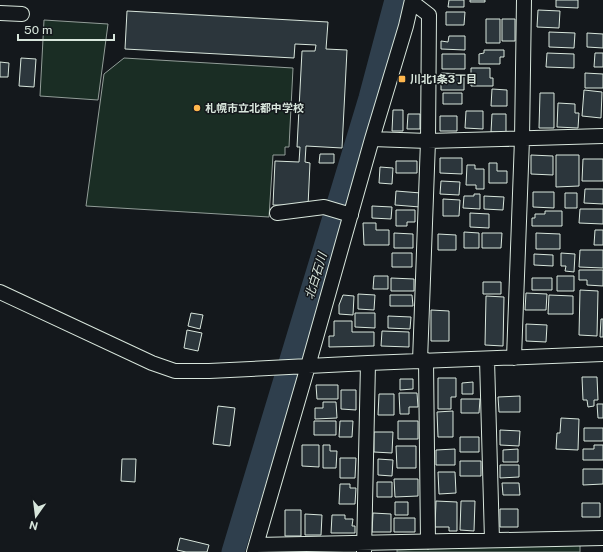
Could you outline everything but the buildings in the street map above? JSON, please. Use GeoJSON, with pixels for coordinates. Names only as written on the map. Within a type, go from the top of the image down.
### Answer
{"type":"FeatureCollection","features":[{"type":"Feature","properties":{"kind":"street"},"geometry":{"type":"LineString","coordinates":[[514,358],[522,139],[524,0]]}},
{"type":"Feature","properties":{"kind":"street"},"geometry":{"type":"LineString","coordinates":[[428,542],[423,361],[429,15],[412,1],[372,139],[346,214],[303,366],[255,548],[365,548],[428,542],[603,538]]}},
{"type":"Feature","properties":{"kind":"street"},"geometry":{"type":"LineString","coordinates":[[0,13],[22,14]]}},
{"type":"Feature","properties":{"kind":"street"},"geometry":{"type":"LineString","coordinates":[[372,139],[428,141],[603,136]]}},
{"type":"Feature","properties":{"kind":"street"},"geometry":{"type":"LineString","coordinates":[[277,212],[324,207],[346,214]]}},
{"type":"Feature","properties":{"kind":"street"},"geometry":{"type":"LineString","coordinates":[[0,292],[152,364],[175,370],[209,371],[603,354]]}},
{"type":"Feature","properties":{"kind":"street"},"geometry":{"type":"LineString","coordinates":[[487,359],[492,540]]}},
{"type":"Feature","properties":{"kind":"street"},"geometry":{"type":"LineString","coordinates":[[365,548],[368,363]]}},
{"type":"Feature","properties":{"kind":"green space"},"geometry":{"type":"Polygon","coordinates":[[[44,20],[108,24],[98,100],[40,96],[44,20]]]}},
{"type":"Feature","properties":{"kind":"green space"},"geometry":{"type":"Polygon","coordinates":[[[124,58],[293,68],[289,147],[285,147],[285,155],[273,155],[269,217],[86,206],[104,74],[124,58]]]}},
{"type":"Feature","properties":{"kind":"green space"},"geometry":{"type":"Polygon","coordinates":[[[580,545],[580,552],[397,552],[397,550],[580,545]]]}},
{"type":"Feature","properties":{"kind":"waterway","name":"北白石川"},"geometry":{"type":"LineString","coordinates":[[233,552],[370,98],[396,0]]}},
{"type":"Feature","properties":{"kind":"place","name":"川北1条3丁目"},"geometry":{"type":"Point","coordinates":[402,79]}},
{"type":"Feature","properties":{"kind":"place","name":"札幌市立北都中学校"},"geometry":{"type":"Point","coordinates":[197,108]}}]}
